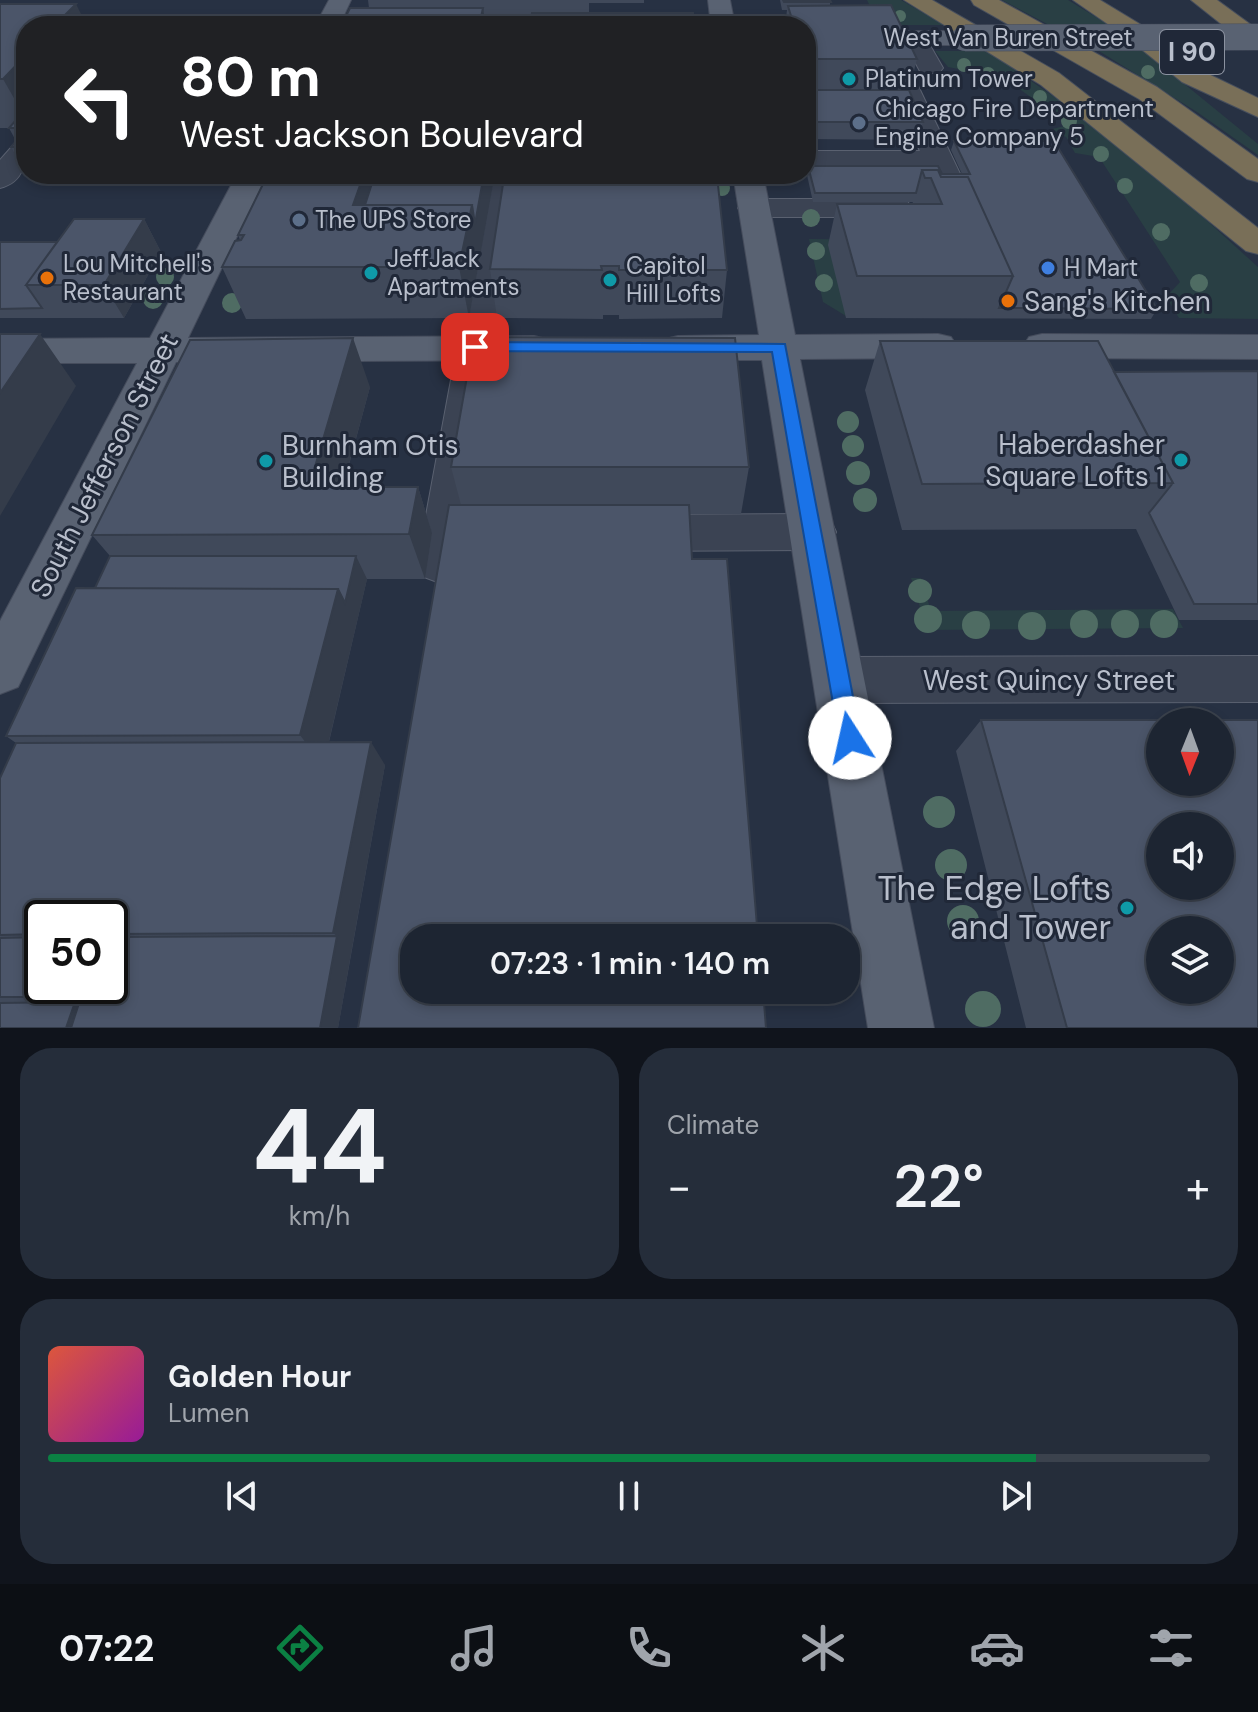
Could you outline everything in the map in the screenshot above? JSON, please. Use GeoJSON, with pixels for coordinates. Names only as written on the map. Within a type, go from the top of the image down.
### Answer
{"type":"FeatureCollection","features":[{"type":"Feature","properties":{"kind":"highway"},"geometry":{"type":"LineString","coordinates":[[915,0],[1050,79],[1258,244]]}},
{"type":"Feature","properties":{"kind":"highway"},"geometry":{"type":"LineString","coordinates":[[960,0],[1121,110],[1192,169],[1258,232]]}},
{"type":"Feature","properties":{"kind":"highway"},"geometry":{"type":"LineString","coordinates":[[982,0],[1148,93],[1258,173]]}},
{"type":"Feature","properties":{"kind":"highway"},"geometry":{"type":"LineString","coordinates":[[1084,0],[1134,31],[1191,76],[1258,107]]}},
{"type":"Feature","properties":{"kind":"highway","name":"I 90"},"geometry":{"type":"LineString","coordinates":[[1126,0],[1258,107]]}},
{"type":"Feature","properties":{"kind":"highway","name":"I 90"},"geometry":{"type":"LineString","coordinates":[[1202,0],[1258,39]]}},
{"type":"Feature","properties":{"kind":"main road","name":"West Van Buren Street"},"geometry":{"type":"LineString","coordinates":[[816,38],[1258,39]]}},
{"type":"Feature","properties":{"kind":"main road","name":"South Jefferson Street"},"geometry":{"type":"LineString","coordinates":[[0,671],[245,187]]}},
{"type":"Feature","properties":{"kind":"main road"},"geometry":{"type":"LineString","coordinates":[[752,195],[901,1028]]}},
{"type":"Feature","properties":{"kind":"main road"},"geometry":{"type":"LineString","coordinates":[[644,348],[965,346]]}},
{"type":"Feature","properties":{"kind":"main road"},"geometry":{"type":"LineString","coordinates":[[1013,346],[1258,347]]}},
{"type":"Feature","properties":{"kind":"main road"},"geometry":{"type":"LineString","coordinates":[[0,351],[567,348]]}},
{"type":"Feature","properties":{"kind":"street"},"geometry":{"type":"LineString","coordinates":[[816,161],[943,170],[883,38]]}},
{"type":"Feature","properties":{"kind":"street"},"geometry":{"type":"LineString","coordinates":[[914,38],[930,68]]}},
{"type":"Feature","properties":{"kind":"street"},"geometry":{"type":"LineString","coordinates":[[0,179],[16,160]]}},
{"type":"Feature","properties":{"kind":"street"},"geometry":{"type":"LineString","coordinates":[[432,611],[502,184]]}},
{"type":"Feature","properties":{"kind":"street"},"geometry":{"type":"LineString","coordinates":[[245,187],[275,200]]}},
{"type":"Feature","properties":{"kind":"street"},"geometry":{"type":"LineString","coordinates":[[719,202],[752,195],[928,208]]}},
{"type":"Feature","properties":{"kind":"street"},"geometry":{"type":"LineString","coordinates":[[586,533],[814,532]]}},
{"type":"Feature","properties":{"kind":"street"},"geometry":{"type":"LineString","coordinates":[[445,533],[492,533]]}},
{"type":"Feature","properties":{"kind":"street","name":"West Quincy Street"},"geometry":{"type":"LineString","coordinates":[[840,680],[1258,679]]}},
{"type":"Feature","properties":{"kind":"green space"},"geometry":{"type":"Polygon","coordinates":[[[867,0],[901,0],[944,25],[854,25],[877,21],[867,0]]]}},
{"type":"Feature","properties":{"kind":"green space"},"geometry":{"type":"Polygon","coordinates":[[[1002,0],[1068,0],[1109,25],[1049,25],[1002,0]]]}},
{"type":"Feature","properties":{"kind":"green space"},"geometry":{"type":"Polygon","coordinates":[[[935,51],[988,51],[1073,110],[1181,197],[1258,267],[1258,319],[1179,318],[1166,297],[1180,282],[1099,157],[1075,153],[1066,137],[1052,129],[1069,125],[1003,77],[985,80],[974,72],[948,67],[935,51]]]}},
{"type":"Feature","properties":{"kind":"green space"},"geometry":{"type":"Polygon","coordinates":[[[1099,51],[1144,51],[1258,144],[1258,155],[1197,112],[1099,51]]]}},
{"type":"Feature","properties":{"kind":"green space"},"geometry":{"type":"Polygon","coordinates":[[[809,239],[896,240],[846,316],[823,302],[809,239]]]}},
{"type":"Feature","properties":{"kind":"green space"},"geometry":{"type":"Polygon","coordinates":[[[911,578],[921,578],[931,611],[1173,609],[1183,628],[927,630],[911,578]]]}},
{"type":"Feature","properties":{"kind":"building"},"geometry":{"type":"Polygon","coordinates":[[[830,0],[831,2],[784,2],[830,0]]]}},
{"type":"Feature","properties":{"kind":"building"},"geometry":{"type":"Polygon","coordinates":[[[0,4],[76,4],[64,16],[16,16],[16,65],[0,79],[0,4]]]}},
{"type":"Feature","properties":{"kind":"building"},"geometry":{"type":"Polygon","coordinates":[[[891,5],[917,59],[816,59],[816,16],[791,16],[788,6],[891,5]]]}},
{"type":"Feature","properties":{"kind":"building"},"geometry":{"type":"Polygon","coordinates":[[[350,8],[483,8],[481,16],[346,16],[350,8]]]}},
{"type":"Feature","properties":{"kind":"building"},"geometry":{"type":"Polygon","coordinates":[[[532,13],[693,13],[693,16],[532,16],[532,13]]]}},
{"type":"Feature","properties":{"kind":"building"},"geometry":{"type":"Polygon","coordinates":[[[816,90],[909,90],[923,122],[816,122],[816,90]]]}},
{"type":"Feature","properties":{"kind":"building","name":"H Mart"},"geometry":{"type":"Polygon","coordinates":[[[954,141],[1054,141],[1157,309],[999,308],[1013,276],[968,177],[941,177],[938,170],[922,170],[916,193],[815,193],[813,184],[816,184],[816,166],[938,166],[942,174],[970,174],[954,141]]]}},
{"type":"Feature","properties":{"kind":"building"},"geometry":{"type":"Polygon","coordinates":[[[922,170],[938,170],[941,177],[968,177],[1013,276],[857,276],[837,204],[942,204],[931,178],[925,178],[922,170]]]}},
{"type":"Feature","properties":{"kind":"building"},"geometry":{"type":"Polygon","coordinates":[[[263,184],[360,184],[353,205],[472,205],[459,267],[222,267],[235,241],[241,240],[244,235],[238,235],[263,184]]]}},
{"type":"Feature","properties":{"kind":"building"},"geometry":{"type":"Polygon","coordinates":[[[372,184],[482,184],[475,224],[472,205],[365,205],[372,184]]]}},
{"type":"Feature","properties":{"kind":"building"},"geometry":{"type":"Polygon","coordinates":[[[503,184],[718,185],[727,270],[619,270],[619,266],[601,266],[602,270],[490,269],[503,184]]]}},
{"type":"Feature","properties":{"kind":"building"},"geometry":{"type":"Polygon","coordinates":[[[511,184],[711,184],[711,185],[511,184]]]}},
{"type":"Feature","properties":{"kind":"building"},"geometry":{"type":"Polygon","coordinates":[[[74,219],[144,219],[104,285],[26,285],[74,219]]]}},
{"type":"Feature","properties":{"kind":"building"},"geometry":{"type":"Polygon","coordinates":[[[0,242],[57,242],[26,285],[42,308],[0,309],[0,242]]]}},
{"type":"Feature","properties":{"kind":"building"},"geometry":{"type":"Polygon","coordinates":[[[0,334],[40,334],[0,393],[0,334]]]}},
{"type":"Feature","properties":{"kind":"building"},"geometry":{"type":"Polygon","coordinates":[[[474,337],[735,338],[749,467],[451,467],[474,337]]]}},
{"type":"Feature","properties":{"kind":"building"},"geometry":{"type":"Polygon","coordinates":[[[353,338],[309,487],[418,487],[409,534],[92,535],[190,340],[353,338]]]}},
{"type":"Feature","properties":{"kind":"building"},"geometry":{"type":"Polygon","coordinates":[[[880,341],[1098,341],[1173,483],[922,484],[880,341]]]}},
{"type":"Feature","properties":{"kind":"building","name":"Haberdasher Square Lofts 1"},"geometry":{"type":"Polygon","coordinates":[[[1258,371],[1258,604],[1194,604],[1149,513],[1173,483],[1114,372],[1258,371]]]}},
{"type":"Feature","properties":{"kind":"building"},"geometry":{"type":"Polygon","coordinates":[[[449,505],[689,505],[692,559],[727,559],[757,924],[400,924],[400,1004],[764,1004],[766,1028],[358,1028],[449,505]]]}},
{"type":"Feature","properties":{"kind":"building"},"geometry":{"type":"Polygon","coordinates":[[[110,556],[356,556],[345,603],[338,589],[95,588],[110,556]]]}},
{"type":"Feature","properties":{"kind":"building"},"geometry":{"type":"Polygon","coordinates":[[[76,588],[338,589],[300,735],[6,736],[76,588]]]}},
{"type":"Feature","properties":{"kind":"building","name":"The Edge Lofts and Tower"},"geometry":{"type":"Polygon","coordinates":[[[981,720],[1146,720],[1146,796],[1234,796],[1234,720],[1258,720],[1258,1028],[1067,1028],[981,720]]]}},
{"type":"Feature","properties":{"kind":"building"},"geometry":{"type":"Polygon","coordinates":[[[371,742],[333,933],[128,934],[128,900],[24,900],[24,934],[0,935],[0,778],[16,743],[371,742]]]}},
{"type":"Feature","properties":{"kind":"building"},"geometry":{"type":"Polygon","coordinates":[[[337,936],[320,1028],[71,1028],[79,1004],[128,1004],[128,937],[337,936]]]}},
{"type":"Feature","properties":{"kind":"building"},"geometry":{"type":"Polygon","coordinates":[[[24,937],[24,997],[0,997],[0,938],[24,937]]]}},
{"type":"Feature","properties":{"kind":"building"},"geometry":{"type":"Polygon","coordinates":[[[0,1003],[74,1004],[66,1028],[0,1028],[0,1003]]]}},
{"type":"Feature","properties":{"kind":"place","name":"Platinum Tower"},"geometry":{"type":"Point","coordinates":[849,79]}},
{"type":"Feature","properties":{"kind":"place","name":"Chicago Fire Department Engine Company 5"},"geometry":{"type":"Point","coordinates":[859,123]}},
{"type":"Feature","properties":{"kind":"place","name":"The UPS Store"},"geometry":{"type":"Point","coordinates":[299,220]}},
{"type":"Feature","properties":{"kind":"place","name":"H Mart"},"geometry":{"type":"Point","coordinates":[1048,268]}},
{"type":"Feature","properties":{"kind":"place","name":"JeffJack Apartments"},"geometry":{"type":"Point","coordinates":[371,273]}},
{"type":"Feature","properties":{"kind":"place","name":"Lou Mitchell's Restaurant"},"geometry":{"type":"Point","coordinates":[47,278]}},
{"type":"Feature","properties":{"kind":"place","name":"Capitol Hill Lofts"},"geometry":{"type":"Point","coordinates":[610,280]}},
{"type":"Feature","properties":{"kind":"place","name":"Sang's Kitchen"},"geometry":{"type":"Point","coordinates":[1008,301]}},
{"type":"Feature","properties":{"kind":"place","name":"Haberdasher Square Lofts 1"},"geometry":{"type":"Point","coordinates":[1181,460]}},
{"type":"Feature","properties":{"kind":"place","name":"Burnham Otis Building"},"geometry":{"type":"Point","coordinates":[266,461]}},
{"type":"Feature","properties":{"kind":"place","name":"The Edge Lofts and Tower"},"geometry":{"type":"Point","coordinates":[1127,908]}},
{"type":"Feature","properties":{"kind":"route"},"geometry":{"type":"LineString","coordinates":[[475,347],[779,347],[850,738]]}}]}
